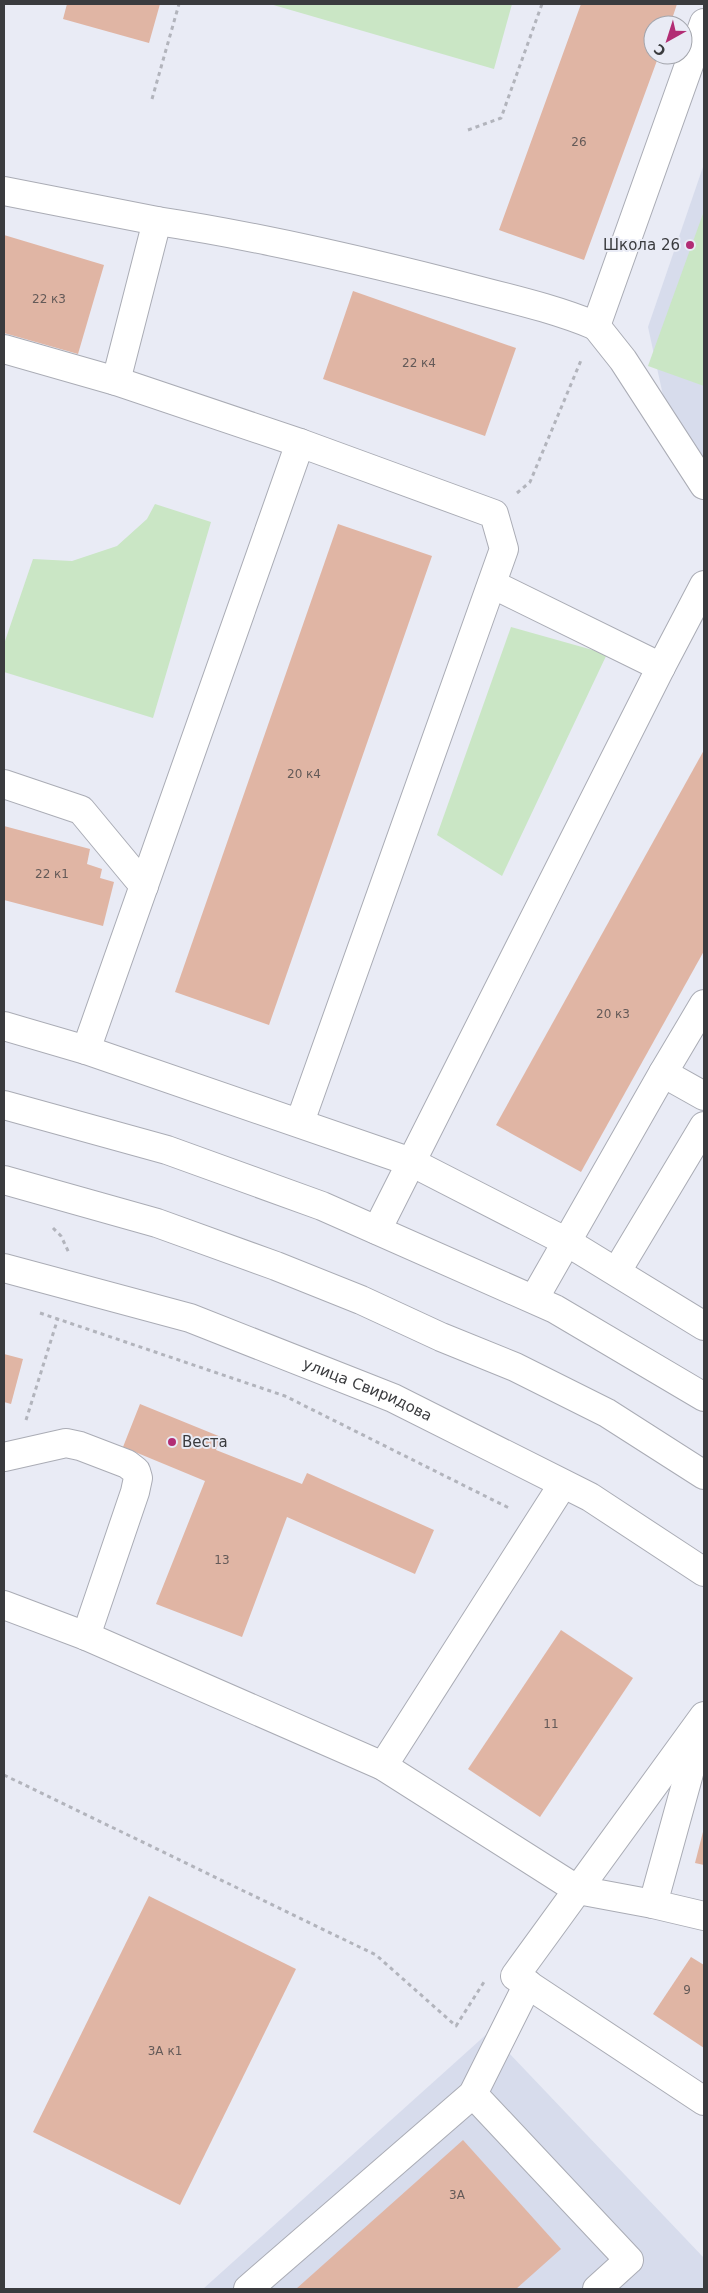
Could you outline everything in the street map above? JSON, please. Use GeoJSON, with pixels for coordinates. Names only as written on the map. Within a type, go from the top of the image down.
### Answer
{"type":"FeatureCollection","features":[{"type":"Feature","properties":{"kind":"street"},"geometry":{"type":"LineString","coordinates":[[596,326],[704,23]]}},
{"type":"Feature","properties":{"kind":"street"},"geometry":{"type":"LineString","coordinates":[[4,191],[157,221],[224,231],[424,276],[566,313],[596,326],[623,360],[704,485]]}},
{"type":"Feature","properties":{"kind":"street"},"geometry":{"type":"LineString","coordinates":[[116,381],[157,221]]}},
{"type":"Feature","properties":{"kind":"street"},"geometry":{"type":"LineString","coordinates":[[5,355],[116,381],[300,444],[494,514],[504,549],[300,1122]]}},
{"type":"Feature","properties":{"kind":"street"},"geometry":{"type":"LineString","coordinates":[[86,1050],[300,444]]}},
{"type":"Feature","properties":{"kind":"street"},"geometry":{"type":"LineString","coordinates":[[492,584],[660,667]]}},
{"type":"Feature","properties":{"kind":"street"},"geometry":{"type":"LineString","coordinates":[[378,1230],[660,667],[704,585]]}},
{"type":"Feature","properties":{"kind":"street"},"geometry":{"type":"LineString","coordinates":[[4,784],[81,810],[144,886]]}},
{"type":"Feature","properties":{"kind":"street"},"geometry":{"type":"LineString","coordinates":[[534,1299],[704,1004]]}},
{"type":"Feature","properties":{"kind":"street"},"geometry":{"type":"LineString","coordinates":[[4,1026],[86,1050],[300,1122],[411,1162],[566,1242],[617,1271],[704,1326]]}},
{"type":"Feature","properties":{"kind":"street"},"geometry":{"type":"LineString","coordinates":[[663,1073],[704,1096]]}},
{"type":"Feature","properties":{"kind":"street"},"geometry":{"type":"LineString","coordinates":[[4,1105],[167,1150],[322,1206],[555,1309],[704,1397]]}},
{"type":"Feature","properties":{"kind":"street"},"geometry":{"type":"LineString","coordinates":[[617,1271],[704,1126]]}},
{"type":"Feature","properties":{"kind":"street"},"geometry":{"type":"LineString","coordinates":[[4,1180],[157,1223],[276,1266],[362,1300],[441,1337],[515,1367],[607,1413],[704,1475]]}},
{"type":"Feature","properties":{"kind":"street","name":"улица Свиридова"},"geometry":{"type":"LineString","coordinates":[[4,1268],[190,1318],[384,1394],[590,1497],[704,1572]]}},
{"type":"Feature","properties":{"kind":"street"},"geometry":{"type":"LineString","coordinates":[[10,1455],[66,1443],[127,1464],[136,1471],[138,1478],[135,1492],[86,1636]]}},
{"type":"Feature","properties":{"kind":"street"},"geometry":{"type":"LineString","coordinates":[[383,1766],[563,1484]]}},
{"type":"Feature","properties":{"kind":"street"},"geometry":{"type":"LineString","coordinates":[[4,1605],[86,1636],[383,1766],[578,1890],[704,1916]]}},
{"type":"Feature","properties":{"kind":"street"},"geometry":{"type":"LineString","coordinates":[[248,2289],[473,2094],[521,1980],[578,1890],[704,1717]]}},
{"type":"Feature","properties":{"kind":"street"},"geometry":{"type":"LineString","coordinates":[[653,1904],[704,1717]]}},
{"type":"Feature","properties":{"kind":"street"},"geometry":{"type":"LineString","coordinates":[[521,1980],[704,2101]]}},
{"type":"Feature","properties":{"kind":"street"},"geometry":{"type":"LineString","coordinates":[[473,2094],[629,2260],[597,2289]]}},
{"type":"Feature","properties":{"kind":"path"},"geometry":{"type":"LineString","coordinates":[[152,99],[179,4]]}},
{"type":"Feature","properties":{"kind":"path"},"geometry":{"type":"LineString","coordinates":[[468,130],[501,118],[542,4]]}},
{"type":"Feature","properties":{"kind":"path"},"geometry":{"type":"LineString","coordinates":[[494,514],[530,482],[596,326]]}},
{"type":"Feature","properties":{"kind":"path"},"geometry":{"type":"LineString","coordinates":[[50,1226],[61,1236],[68,1248],[70,1261],[65,1283]]}},
{"type":"Feature","properties":{"kind":"path"},"geometry":{"type":"LineString","coordinates":[[31,1310],[285,1396],[538,1523]]}},
{"type":"Feature","properties":{"kind":"path"},"geometry":{"type":"LineString","coordinates":[[10,1455],[58,1319]]}},
{"type":"Feature","properties":{"kind":"path"},"geometry":{"type":"LineString","coordinates":[[4,1775],[376,1955],[456,2026],[492,1969],[521,1980]]}},
{"type":"Feature","properties":{"kind":"shaded area","name":"Школа 26"},"geometry":{"type":"Polygon","coordinates":[[[704,164],[704,472],[666,409],[648,327],[704,164]]]}},
{"type":"Feature","properties":{"kind":"shaded area"},"geometry":{"type":"Polygon","coordinates":[[[489,2032],[704,2258],[704,2289],[203,2289],[489,2032]]]}},
{"type":"Feature","properties":{"kind":"green space"},"geometry":{"type":"Polygon","coordinates":[[[270,4],[512,4],[494,69],[270,4]]]}},
{"type":"Feature","properties":{"kind":"green space"},"geometry":{"type":"Polygon","coordinates":[[[704,211],[704,386],[648,366],[704,211]]]}},
{"type":"Feature","properties":{"kind":"green space"},"geometry":{"type":"Polygon","coordinates":[[[155,504],[211,522],[153,718],[4,672],[4,644],[33,559],[72,561],[117,546],[147,519],[155,504]]]}},
{"type":"Feature","properties":{"kind":"green space"},"geometry":{"type":"Polygon","coordinates":[[[511,627],[607,654],[502,876],[437,835],[511,627]]]}},
{"type":"Feature","properties":{"kind":"building"},"geometry":{"type":"Polygon","coordinates":[[[67,4],[160,4],[149,43],[63,19],[67,4]]]}},
{"type":"Feature","properties":{"kind":"building"},"geometry":{"type":"Polygon","coordinates":[[[581,4],[677,4],[673,15],[643,15],[643,65],[655,65],[584,260],[499,230],[581,4]]]}},
{"type":"Feature","properties":{"kind":"building"},"geometry":{"type":"Polygon","coordinates":[[[4,235],[104,265],[78,354],[4,333],[4,235]]]}},
{"type":"Feature","properties":{"kind":"building"},"geometry":{"type":"Polygon","coordinates":[[[353,291],[516,348],[485,436],[323,379],[353,291]]]}},
{"type":"Feature","properties":{"kind":"building"},"geometry":{"type":"Polygon","coordinates":[[[338,524],[432,556],[269,1025],[175,992],[338,524]]]}},
{"type":"Feature","properties":{"kind":"building"},"geometry":{"type":"Polygon","coordinates":[[[704,750],[704,951],[581,1172],[496,1125],[704,750]]]}},
{"type":"Feature","properties":{"kind":"building"},"geometry":{"type":"Polygon","coordinates":[[[4,826],[90,849],[87,864],[102,869],[100,878],[114,882],[103,926],[4,900],[4,826]]]}},
{"type":"Feature","properties":{"kind":"building"},"geometry":{"type":"Polygon","coordinates":[[[4,1354],[23,1359],[11,1404],[4,1402],[4,1354]]]}},
{"type":"Feature","properties":{"kind":"building"},"geometry":{"type":"Polygon","coordinates":[[[140,1404],[221,1437],[216,1450],[302,1484],[307,1473],[434,1530],[415,1574],[287,1517],[242,1637],[156,1604],[205,1481],[123,1447],[140,1404]]]}},
{"type":"Feature","properties":{"kind":"building"},"geometry":{"type":"Polygon","coordinates":[[[561,1630],[633,1678],[540,1817],[468,1769],[561,1630]]]}},
{"type":"Feature","properties":{"kind":"building"},"geometry":{"type":"Polygon","coordinates":[[[704,1828],[704,1865],[695,1863],[704,1828]]]}},
{"type":"Feature","properties":{"kind":"building"},"geometry":{"type":"Polygon","coordinates":[[[149,1896],[296,1969],[180,2205],[33,2132],[149,1896]]]}},
{"type":"Feature","properties":{"kind":"building"},"geometry":{"type":"Polygon","coordinates":[[[691,1957],[704,1965],[704,2048],[653,2014],[691,1957]]]}},
{"type":"Feature","properties":{"kind":"building"},"geometry":{"type":"Polygon","coordinates":[[[463,2140],[561,2249],[516,2289],[296,2289],[463,2140]]]}},
{"type":"Feature","properties":{"kind":"place","name":"Школа 26"},"geometry":{"type":"Point","coordinates":[690,245]}},
{"type":"Feature","properties":{"kind":"place","name":"Веста"},"geometry":{"type":"Point","coordinates":[172,1442]}}]}
